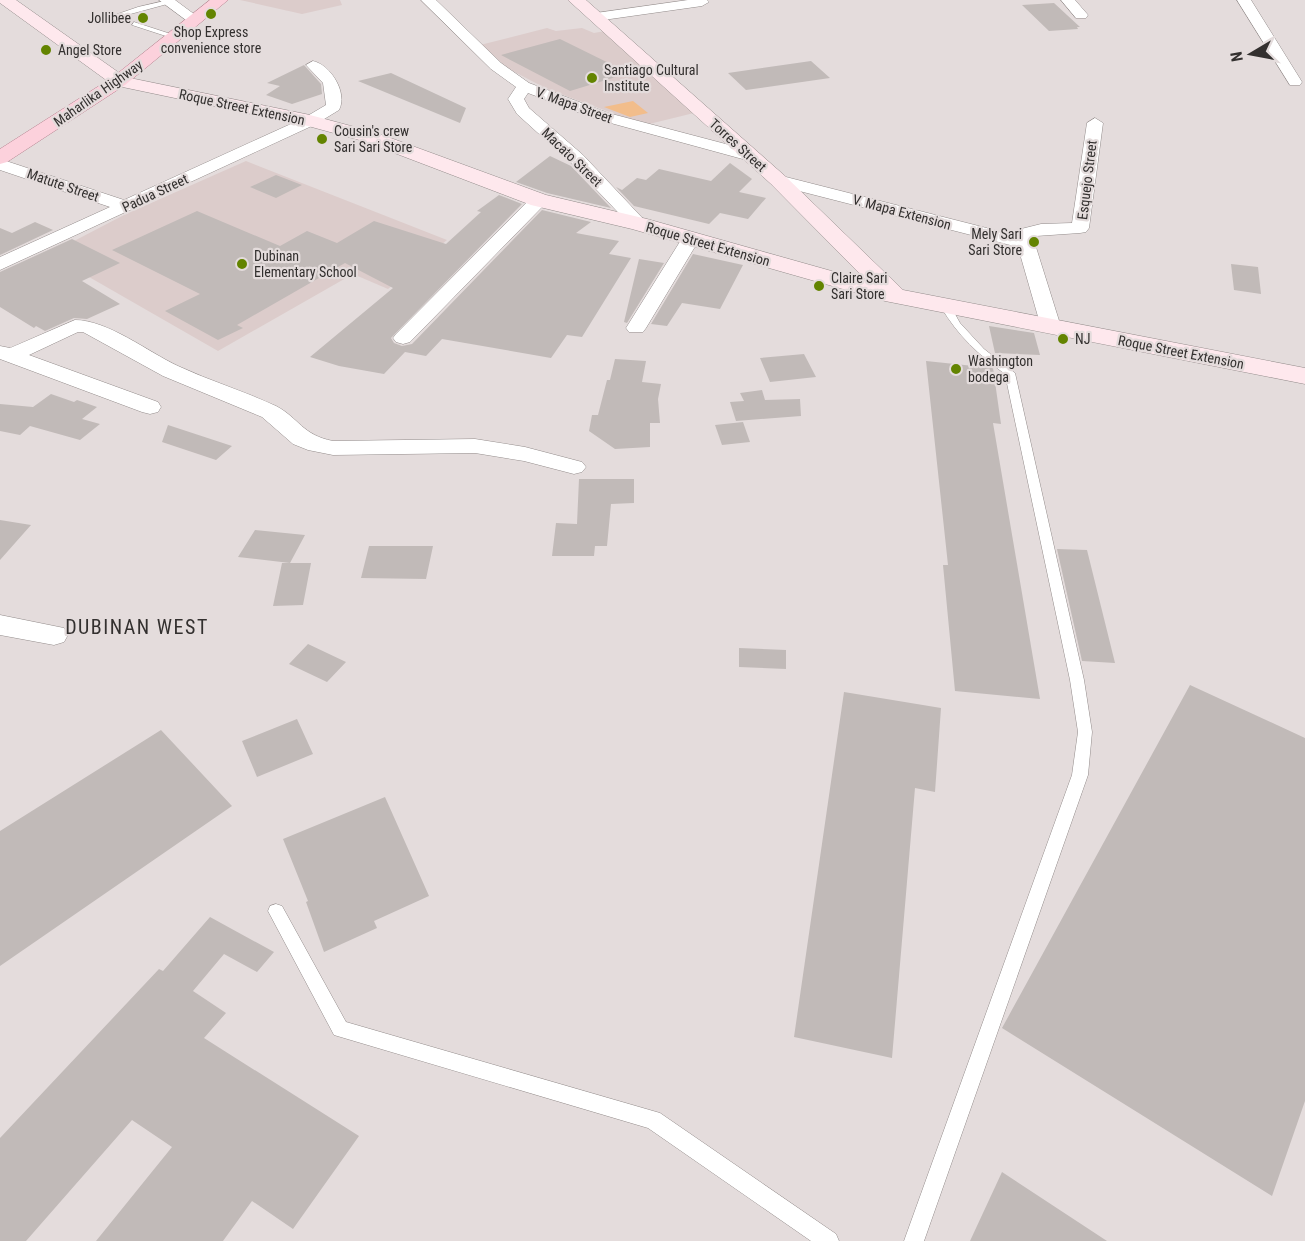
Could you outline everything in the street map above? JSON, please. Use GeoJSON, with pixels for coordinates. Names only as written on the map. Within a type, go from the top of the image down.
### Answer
{"type":"FeatureCollection","features":[{"type":"Feature","properties":{"kind":"main road","name":"Maharlika Highway"},"geometry":{"type":"LineString","coordinates":[[0,158],[119,81],[220,0]]}},
{"type":"Feature","properties":{"kind":"street"},"geometry":{"type":"LineString","coordinates":[[6,0],[119,81]]}},
{"type":"Feature","properties":{"kind":"street","name":"V. Mapa Street"},"geometry":{"type":"LineString","coordinates":[[428,0],[496,66],[524,86],[602,117],[750,156]]}},
{"type":"Feature","properties":{"kind":"street","name":"Torres Street"},"geometry":{"type":"LineString","coordinates":[[576,0],[778,180],[894,296]]}},
{"type":"Feature","properties":{"kind":"street"},"geometry":{"type":"LineString","coordinates":[[1068,0],[1081,15]]}},
{"type":"Feature","properties":{"kind":"street"},"geometry":{"type":"LineString","coordinates":[[1244,0],[1295,82]]}},
{"type":"Feature","properties":{"kind":"street"},"geometry":{"type":"LineString","coordinates":[[168,1],[195,20]]}},
{"type":"Feature","properties":{"kind":"street"},"geometry":{"type":"LineString","coordinates":[[596,17],[702,2]]}},
{"type":"Feature","properties":{"kind":"street","name":"Padua Street"},"geometry":{"type":"LineString","coordinates":[[0,264],[310,121],[334,107],[335,90],[324,74],[314,65]]}},
{"type":"Feature","properties":{"kind":"street","name":"Roque Street Extension"},"geometry":{"type":"LineString","coordinates":[[119,81],[310,121],[370,137],[539,200],[639,224],[894,296],[1305,376]]}},
{"type":"Feature","properties":{"kind":"street","name":"Macato Street"},"geometry":{"type":"LineString","coordinates":[[524,86],[516,99],[523,111],[577,159],[639,224]]}},
{"type":"Feature","properties":{"kind":"street","name":"Esquejo Street"},"geometry":{"type":"LineString","coordinates":[[1026,244],[1029,231],[1080,228],[1083,224],[1095,123]]}},
{"type":"Feature","properties":{"kind":"street","name":"Matute Street"},"geometry":{"type":"LineString","coordinates":[[0,164],[125,206]]}},
{"type":"Feature","properties":{"kind":"street","name":"V. Mapa Extension"},"geometry":{"type":"LineString","coordinates":[[778,180],[1026,244]]}},
{"type":"Feature","properties":{"kind":"street"},"geometry":{"type":"LineString","coordinates":[[403,338],[539,200]]}},
{"type":"Feature","properties":{"kind":"street"},"geometry":{"type":"LineString","coordinates":[[636,328],[690,240]]}},
{"type":"Feature","properties":{"kind":"street"},"geometry":{"type":"LineString","coordinates":[[1026,244],[1051,327]]}},
{"type":"Feature","properties":{"kind":"street"},"geometry":{"type":"LineString","coordinates":[[5,354],[75,327],[87,326],[171,371],[270,412],[301,439],[316,445],[333,448],[475,446],[525,454],[574,467]]}},
{"type":"Feature","properties":{"kind":"street"},"geometry":{"type":"LineString","coordinates":[[5,354],[150,407]]}},
{"type":"Feature","properties":{"kind":"street"},"geometry":{"type":"LineString","coordinates":[[0,625],[54,635]]}},
{"type":"Feature","properties":{"kind":"lane"},"geometry":{"type":"LineString","coordinates":[[112,17],[168,1]]}},
{"type":"Feature","properties":{"kind":"lane"},"geometry":{"type":"LineString","coordinates":[[134,24],[175,37]]}},
{"type":"Feature","properties":{"kind":"lane"},"geometry":{"type":"LineString","coordinates":[[914,1241],[1080,775],[1085,732],[1077,680],[1010,373],[980,351],[956,324],[946,307]]}},
{"type":"Feature","properties":{"kind":"lane"},"geometry":{"type":"LineString","coordinates":[[276,911],[340,1029],[653,1120],[829,1241]]}},
{"type":"Feature","properties":{"kind":"shaded area"},"geometry":{"type":"Polygon","coordinates":[[[240,0],[340,0],[342,5],[302,14],[240,0]]]}},
{"type":"Feature","properties":{"kind":"shaded area","name":"Santiago Cultural Institute"},"geometry":{"type":"Polygon","coordinates":[[[547,28],[556,31],[582,28],[594,33],[605,31],[694,113],[645,125],[547,89],[507,68],[480,45],[547,28]]]}},
{"type":"Feature","properties":{"kind":"shaded area"},"geometry":{"type":"Polygon","coordinates":[[[633,101],[648,113],[630,117],[604,107],[633,101]]]}},
{"type":"Feature","properties":{"kind":"shaded area","name":"Dubinan Elementary School"},"geometry":{"type":"Polygon","coordinates":[[[246,161],[447,240],[388,289],[353,274],[218,351],[49,254],[124,215],[246,161]]]}},
{"type":"Feature","properties":{"kind":"building"},"geometry":{"type":"Polygon","coordinates":[[[1054,3],[1080,27],[1077,27],[1078,29],[1049,31],[1022,5],[1054,3]]]}},
{"type":"Feature","properties":{"kind":"building"},"geometry":{"type":"Polygon","coordinates":[[[560,39],[629,73],[570,91],[501,55],[560,39]]]}},
{"type":"Feature","properties":{"kind":"building"},"geometry":{"type":"Polygon","coordinates":[[[811,61],[830,78],[746,90],[728,73],[811,61]]]}},
{"type":"Feature","properties":{"kind":"building"},"geometry":{"type":"Polygon","coordinates":[[[304,65],[321,84],[322,94],[292,104],[266,95],[280,86],[267,83],[304,65]]]}},
{"type":"Feature","properties":{"kind":"building"},"geometry":{"type":"Polygon","coordinates":[[[391,73],[466,108],[460,123],[358,81],[391,73]]]}},
{"type":"Feature","properties":{"kind":"building"},"geometry":{"type":"Polygon","coordinates":[[[550,156],[571,166],[611,208],[547,193],[516,182],[550,156]]]}},
{"type":"Feature","properties":{"kind":"building"},"geometry":{"type":"Polygon","coordinates":[[[730,163],[752,179],[739,192],[766,198],[748,219],[720,213],[709,224],[634,206],[616,187],[622,190],[637,178],[646,180],[659,169],[711,181],[730,163]]]}},
{"type":"Feature","properties":{"kind":"building"},"geometry":{"type":"Polygon","coordinates":[[[276,175],[302,185],[276,198],[250,187],[276,175]]]}},
{"type":"Feature","properties":{"kind":"building"},"geometry":{"type":"Polygon","coordinates":[[[499,195],[522,204],[391,338],[394,343],[402,346],[412,344],[542,210],[591,222],[576,233],[619,241],[609,254],[631,258],[582,337],[567,335],[551,358],[442,339],[426,356],[405,352],[384,374],[339,366],[310,357],[393,288],[345,263],[237,325],[243,328],[218,340],[165,311],[200,294],[112,250],[197,211],[280,246],[307,231],[337,243],[374,221],[446,244],[481,212],[477,211],[499,195]]]}},
{"type":"Feature","properties":{"kind":"building"},"geometry":{"type":"Polygon","coordinates":[[[35,222],[53,230],[0,255],[0,228],[12,233],[35,222]]]}},
{"type":"Feature","properties":{"kind":"building"},"geometry":{"type":"Polygon","coordinates":[[[72,239],[120,263],[82,281],[120,304],[87,319],[74,318],[45,331],[36,326],[34,328],[0,307],[0,272],[72,239]]]}},
{"type":"Feature","properties":{"kind":"building"},"geometry":{"type":"Polygon","coordinates":[[[693,254],[743,265],[720,309],[682,303],[667,326],[651,324],[693,254]]]}},
{"type":"Feature","properties":{"kind":"building"},"geometry":{"type":"Polygon","coordinates":[[[639,259],[664,263],[627,323],[624,322],[639,259]]]}},
{"type":"Feature","properties":{"kind":"building"},"geometry":{"type":"Polygon","coordinates":[[[1231,264],[1258,267],[1261,294],[1234,290],[1231,264]]]}},
{"type":"Feature","properties":{"kind":"building"},"geometry":{"type":"Polygon","coordinates":[[[989,326],[1034,333],[1040,355],[995,353],[989,326]]]}},
{"type":"Feature","properties":{"kind":"building"},"geometry":{"type":"Polygon","coordinates":[[[804,354],[816,377],[770,382],[760,358],[804,354]]]}},
{"type":"Feature","properties":{"kind":"building"},"geometry":{"type":"Polygon","coordinates":[[[615,359],[646,361],[642,382],[661,384],[658,399],[660,423],[650,423],[650,447],[615,449],[589,431],[592,415],[598,415],[615,359]]]}},
{"type":"Feature","properties":{"kind":"building"},"geometry":{"type":"Polygon","coordinates":[[[926,361],[993,368],[1001,424],[993,423],[1040,699],[955,691],[943,565],[948,565],[926,361]]]}},
{"type":"Feature","properties":{"kind":"building"},"geometry":{"type":"Polygon","coordinates":[[[762,390],[765,400],[800,399],[801,416],[736,421],[730,402],[744,401],[740,393],[762,390]]]}},
{"type":"Feature","properties":{"kind":"building"},"geometry":{"type":"Polygon","coordinates":[[[51,394],[97,407],[82,419],[100,424],[80,440],[30,426],[20,435],[0,431],[0,404],[33,407],[51,394]]]}},
{"type":"Feature","properties":{"kind":"building"},"geometry":{"type":"Polygon","coordinates":[[[743,422],[750,442],[722,445],[715,425],[743,422]]]}},
{"type":"Feature","properties":{"kind":"building"},"geometry":{"type":"Polygon","coordinates":[[[168,425],[232,446],[216,460],[162,442],[168,425]]]}},
{"type":"Feature","properties":{"kind":"building"},"geometry":{"type":"Polygon","coordinates":[[[579,479],[634,479],[634,503],[611,504],[607,546],[595,546],[594,556],[552,556],[556,523],[577,524],[579,479]]]}},
{"type":"Feature","properties":{"kind":"building"},"geometry":{"type":"Polygon","coordinates":[[[0,520],[31,525],[0,560],[0,520]]]}},
{"type":"Feature","properties":{"kind":"building"},"geometry":{"type":"Polygon","coordinates":[[[255,530],[305,535],[290,563],[238,557],[255,530]]]}},
{"type":"Feature","properties":{"kind":"building"},"geometry":{"type":"Polygon","coordinates":[[[369,546],[433,546],[426,579],[361,578],[369,546]]]}},
{"type":"Feature","properties":{"kind":"building"},"geometry":{"type":"Polygon","coordinates":[[[1057,549],[1087,550],[1115,663],[1082,661],[1057,549]]]}},
{"type":"Feature","properties":{"kind":"building"},"geometry":{"type":"Polygon","coordinates":[[[282,563],[311,563],[303,605],[273,606],[282,563]]]}},
{"type":"Feature","properties":{"kind":"building"},"geometry":{"type":"Polygon","coordinates":[[[308,644],[346,662],[327,682],[289,664],[308,644]]]}},
{"type":"Feature","properties":{"kind":"building"},"geometry":{"type":"Polygon","coordinates":[[[739,648],[786,650],[786,669],[739,667],[739,648]]]}},
{"type":"Feature","properties":{"kind":"building"},"geometry":{"type":"Polygon","coordinates":[[[1190,685],[1305,738],[1305,1101],[1272,1196],[1002,1028],[1190,685]]]}},
{"type":"Feature","properties":{"kind":"building"},"geometry":{"type":"Polygon","coordinates":[[[844,692],[941,708],[935,792],[915,788],[892,1058],[794,1037],[844,692]]]}},
{"type":"Feature","properties":{"kind":"building"},"geometry":{"type":"Polygon","coordinates":[[[297,719],[313,754],[257,777],[242,741],[297,719]]]}},
{"type":"Feature","properties":{"kind":"building"},"geometry":{"type":"Polygon","coordinates":[[[161,730],[232,806],[0,966],[0,831],[161,730]]]}},
{"type":"Feature","properties":{"kind":"building"},"geometry":{"type":"Polygon","coordinates":[[[385,797],[429,896],[374,921],[377,928],[324,952],[306,902],[308,901],[283,839],[385,797]]]}},
{"type":"Feature","properties":{"kind":"building"},"geometry":{"type":"Polygon","coordinates":[[[210,917],[274,952],[257,972],[224,954],[193,991],[226,1013],[204,1038],[359,1136],[293,1229],[252,1201],[223,1241],[96,1241],[172,1147],[132,1120],[26,1241],[0,1241],[0,1138],[159,969],[163,971],[210,917]]]}},
{"type":"Feature","properties":{"kind":"building"},"geometry":{"type":"Polygon","coordinates":[[[1002,1172],[1107,1241],[970,1241],[1002,1172]]]}},
{"type":"Feature","properties":{"kind":"place","name":"Shop Express convenience store"},"geometry":{"type":"Point","coordinates":[211,14]}},
{"type":"Feature","properties":{"kind":"place","name":"Jollibee"},"geometry":{"type":"Point","coordinates":[143,18]}},
{"type":"Feature","properties":{"kind":"place","name":"Angel Store"},"geometry":{"type":"Point","coordinates":[46,50]}},
{"type":"Feature","properties":{"kind":"place","name":"Santiago Cultural Institute"},"geometry":{"type":"Point","coordinates":[592,78]}},
{"type":"Feature","properties":{"kind":"place","name":"Cousin's crew Sari Sari Store"},"geometry":{"type":"Point","coordinates":[322,139]}},
{"type":"Feature","properties":{"kind":"place","name":"Mely Sari Sari Store"},"geometry":{"type":"Point","coordinates":[1034,242]}},
{"type":"Feature","properties":{"kind":"place","name":"Dubinan Elementary School"},"geometry":{"type":"Point","coordinates":[242,264]}},
{"type":"Feature","properties":{"kind":"place","name":"Claire Sari Sari Store"},"geometry":{"type":"Point","coordinates":[819,286]}},
{"type":"Feature","properties":{"kind":"place","name":"NJ"},"geometry":{"type":"Point","coordinates":[1063,339]}},
{"type":"Feature","properties":{"kind":"place","name":"Washington bodega"},"geometry":{"type":"Point","coordinates":[956,369]}},
{"type":"Feature","properties":{"kind":"district","name":"DUBINAN WEST"},"geometry":{"type":"Point","coordinates":[137,627]}}]}
